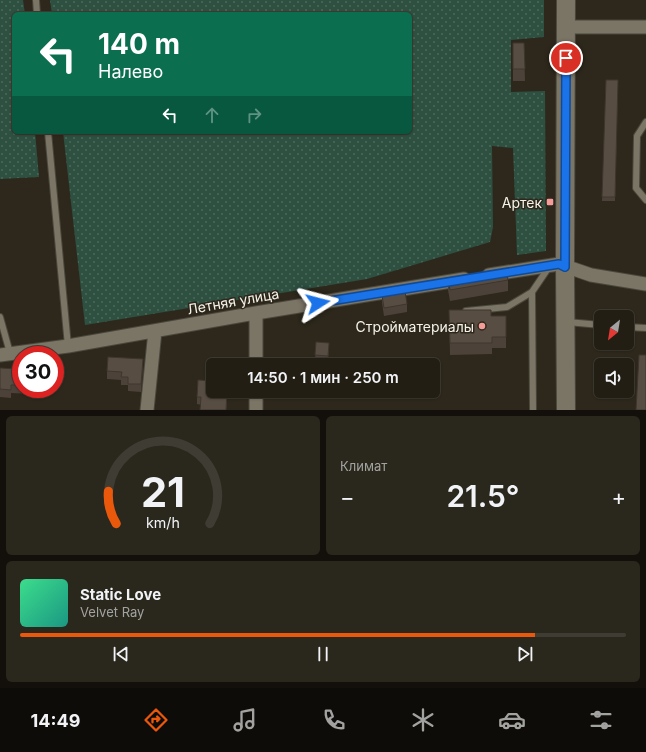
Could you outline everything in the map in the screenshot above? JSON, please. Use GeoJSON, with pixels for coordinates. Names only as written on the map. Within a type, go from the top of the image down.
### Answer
{"type":"FeatureCollection","features":[{"type":"Feature","properties":{"kind":"street"},"geometry":{"type":"LineString","coordinates":[[566,0],[558,266],[566,322],[566,410]]}},
{"type":"Feature","properties":{"kind":"street"},"geometry":{"type":"LineString","coordinates":[[566,27],[646,27]]}},
{"type":"Feature","properties":{"kind":"street"},"geometry":{"type":"LineString","coordinates":[[558,266],[591,275],[646,284]]}},
{"type":"Feature","properties":{"kind":"street","name":"Летняя улица"},"geometry":{"type":"LineString","coordinates":[[5,354],[68,346],[256,313],[558,266]]}},
{"type":"Feature","properties":{"kind":"street"},"geometry":{"type":"LineString","coordinates":[[256,313],[256,358]]}},
{"type":"Feature","properties":{"kind":"street"},"geometry":{"type":"LineString","coordinates":[[147,410],[155,331]]}},
{"type":"Feature","properties":{"kind":"street"},"geometry":{"type":"LineString","coordinates":[[256,398],[256,410]]}},
{"type":"Feature","properties":{"kind":"lane"},"geometry":{"type":"LineString","coordinates":[[36,0],[37,12]]}},
{"type":"Feature","properties":{"kind":"lane"},"geometry":{"type":"LineString","coordinates":[[646,122],[637,136],[636,188],[646,200]]}},
{"type":"Feature","properties":{"kind":"lane"},"geometry":{"type":"LineString","coordinates":[[48,134],[68,346]]}},
{"type":"Feature","properties":{"kind":"lane"},"geometry":{"type":"LineString","coordinates":[[460,311],[507,307],[532,292],[558,266]]}},
{"type":"Feature","properties":{"kind":"lane"},"geometry":{"type":"LineString","coordinates":[[532,292],[533,410]]}},
{"type":"Feature","properties":{"kind":"lane"},"geometry":{"type":"LineString","coordinates":[[0,316],[5,354]]}},
{"type":"Feature","properties":{"kind":"lane"},"geometry":{"type":"LineString","coordinates":[[566,322],[594,324]]}},
{"type":"Feature","properties":{"kind":"lane"},"geometry":{"type":"LineString","coordinates":[[634,327],[646,328]]}},
{"type":"Feature","properties":{"kind":"green space"},"geometry":{"type":"Polygon","coordinates":[[[0,0],[23,0],[25,12],[12,12],[12,134],[35,134],[39,177],[0,179],[0,0]]]}},
{"type":"Feature","properties":{"kind":"green space"},"geometry":{"type":"Polygon","coordinates":[[[50,0],[544,0],[544,37],[511,40],[511,92],[545,91],[546,251],[517,255],[513,148],[492,146],[493,227],[490,242],[367,279],[85,325],[63,134],[412,134],[412,12],[52,12],[50,0]]]}},
{"type":"Feature","properties":{"kind":"building"},"geometry":{"type":"Polygon","coordinates":[[[513,43],[524,43],[525,69],[513,69],[513,43]]]}},
{"type":"Feature","properties":{"kind":"building"},"geometry":{"type":"Polygon","coordinates":[[[606,80],[618,80],[615,197],[602,197],[606,80]]]}},
{"type":"Feature","properties":{"kind":"building"},"geometry":{"type":"Polygon","coordinates":[[[506,269],[508,280],[450,290],[448,279],[506,269]]]}},
{"type":"Feature","properties":{"kind":"building"},"geometry":{"type":"Polygon","coordinates":[[[405,291],[407,304],[384,308],[382,295],[405,291]]]}},
{"type":"Feature","properties":{"kind":"building"},"geometry":{"type":"Polygon","coordinates":[[[449,310],[491,310],[491,316],[506,316],[506,337],[492,337],[492,343],[450,343],[449,310]]]}},
{"type":"Feature","properties":{"kind":"building"},"geometry":{"type":"Polygon","coordinates":[[[316,342],[329,343],[328,356],[315,355],[316,342]]]}},
{"type":"Feature","properties":{"kind":"building"},"geometry":{"type":"Polygon","coordinates":[[[639,355],[646,355],[646,410],[636,410],[639,355]]]}},
{"type":"Feature","properties":{"kind":"building"},"geometry":{"type":"Polygon","coordinates":[[[108,357],[143,359],[141,384],[128,384],[128,377],[121,377],[122,372],[107,371],[108,357]]]}},
{"type":"Feature","properties":{"kind":"building"},"geometry":{"type":"Polygon","coordinates":[[[0,368],[12,369],[11,390],[0,389],[0,368]]]}},
{"type":"Feature","properties":{"kind":"building"},"geometry":{"type":"Polygon","coordinates":[[[198,380],[206,381],[206,398],[227,398],[226,410],[200,410],[201,397],[197,397],[198,380]]]}},
{"type":"Feature","properties":{"kind":"place","name":"Артек"},"geometry":{"type":"Point","coordinates":[550,202]}},
{"type":"Feature","properties":{"kind":"place","name":"Стройматериалы"},"geometry":{"type":"Point","coordinates":[482,326]}},
{"type":"Feature","properties":{"kind":"route"},"geometry":{"type":"LineString","coordinates":[[318,303],[559,264],[565,267],[566,58]]}}]}
